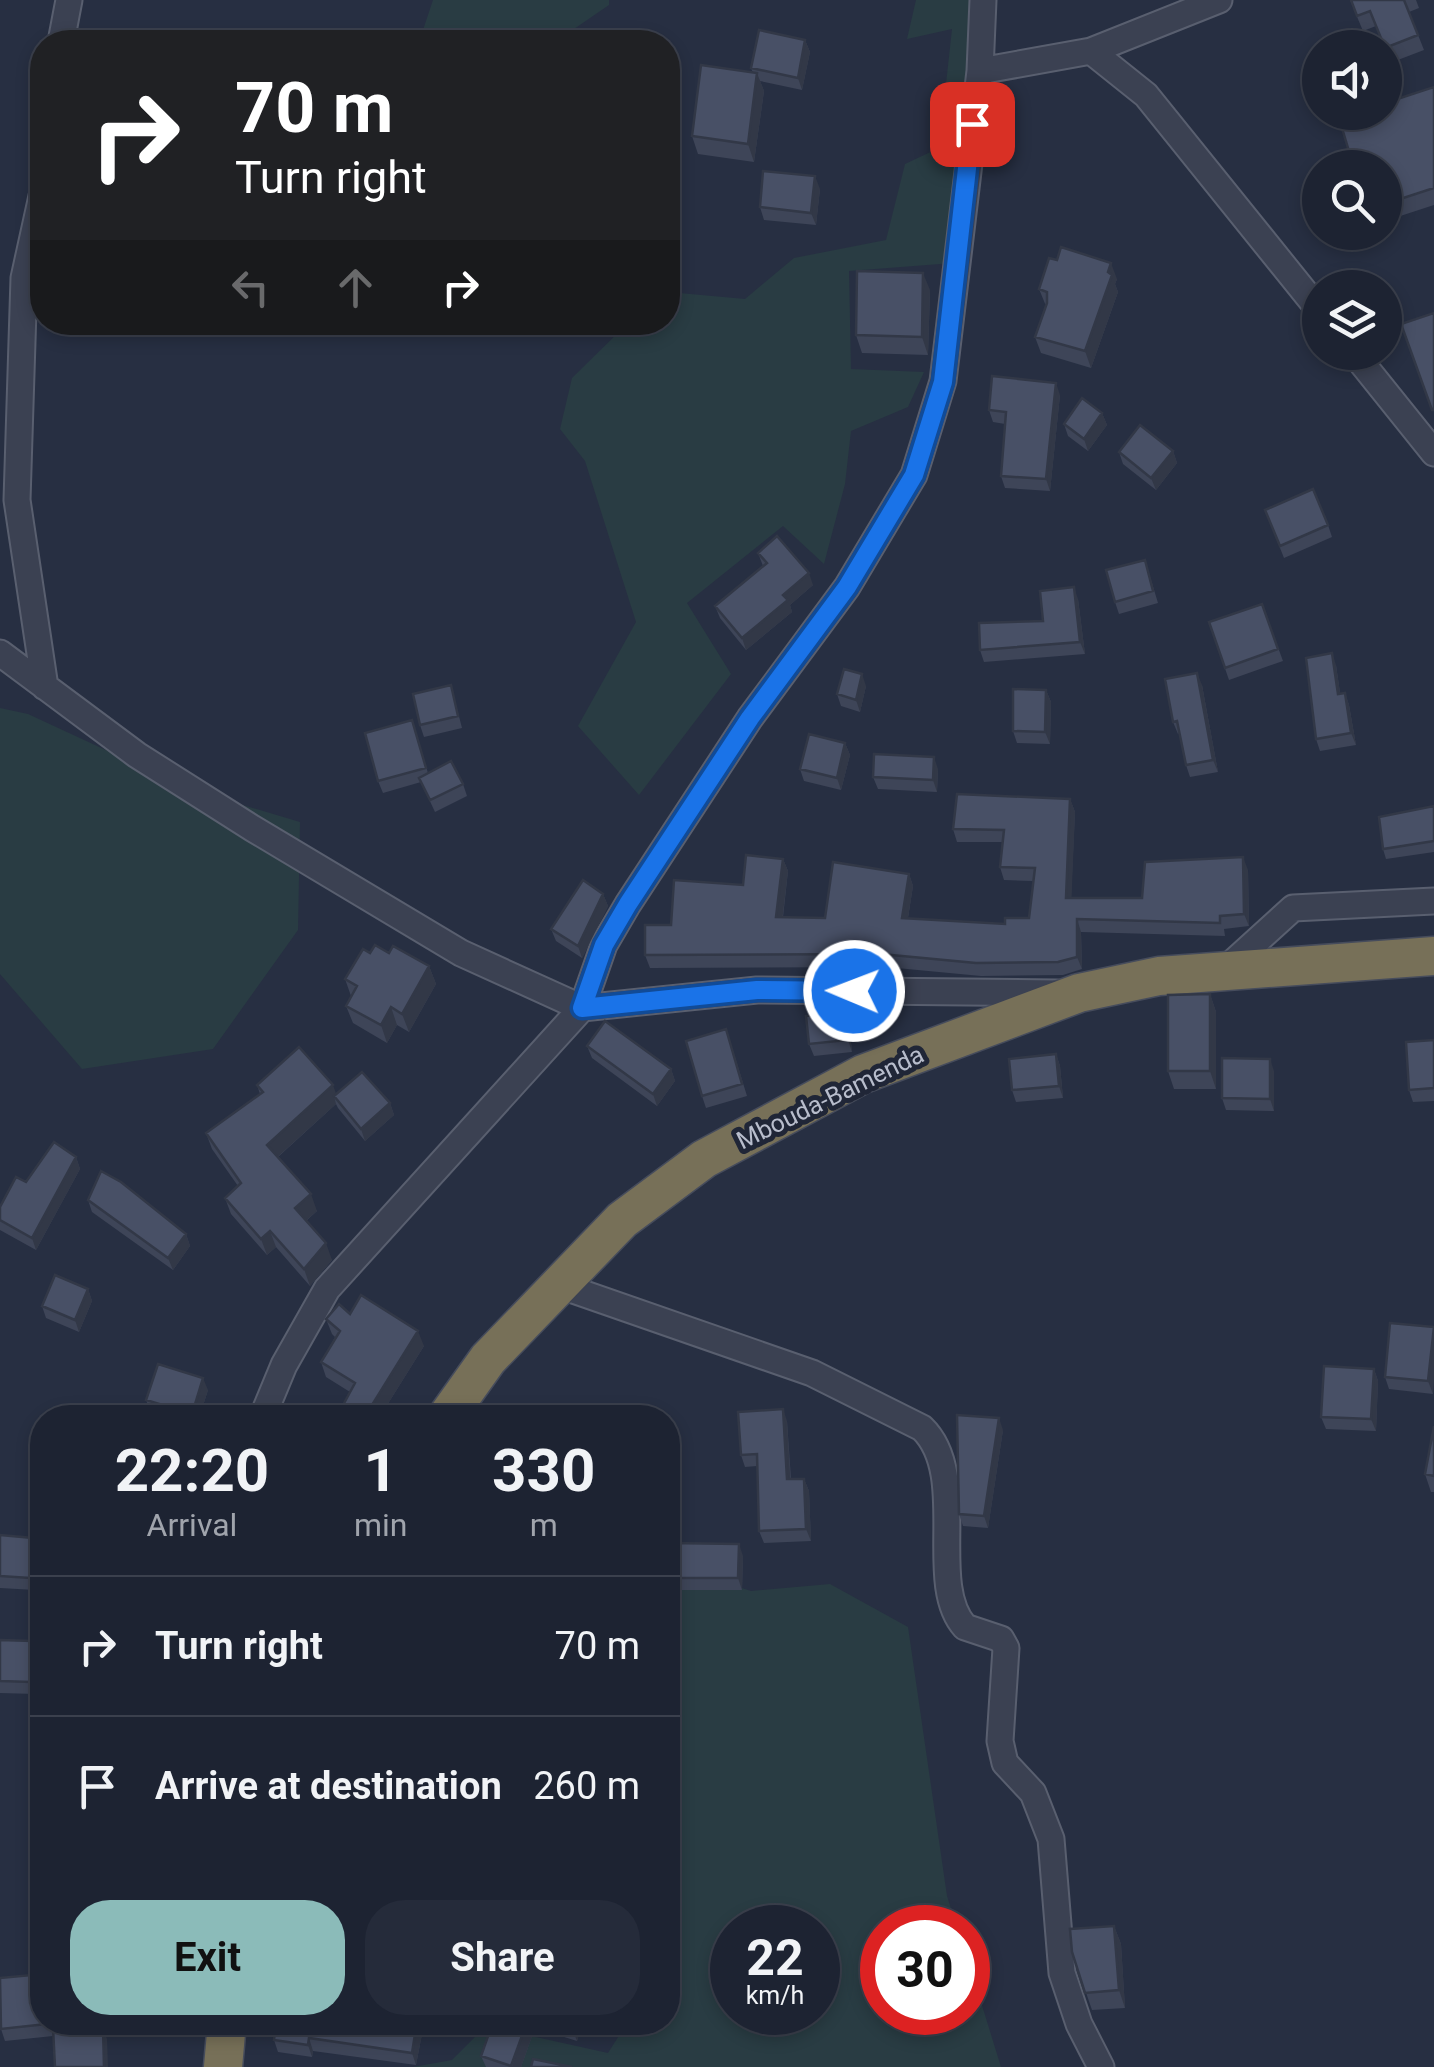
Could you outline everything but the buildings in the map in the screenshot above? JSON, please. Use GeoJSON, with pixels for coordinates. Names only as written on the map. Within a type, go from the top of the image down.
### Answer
{"type":"FeatureCollection","features":[{"type":"Feature","properties":{"kind":"highway","name":"Mbouda-Bamenda"},"geometry":{"type":"LineString","coordinates":[[455,1405],[488,1359],[556,1284],[622,1220],[704,1160],[863,1074],[1078,993],[1159,976],[1227,968],[1434,956]]}},
{"type":"Feature","properties":{"kind":"highway"},"geometry":{"type":"LineString","coordinates":[[223,2067],[226,2035]]}},
{"type":"Feature","properties":{"kind":"street"},"geometry":{"type":"LineString","coordinates":[[63,30],[69,0]]}},
{"type":"Feature","properties":{"kind":"street"},"geometry":{"type":"LineString","coordinates":[[267,1405],[284,1365],[326,1289],[582,1008],[604,945],[628,904],[740,732],[847,587],[914,475],[943,382],[980,71],[983,0]]}},
{"type":"Feature","properties":{"kind":"street"},"geometry":{"type":"LineString","coordinates":[[980,71],[1092,52],[1219,0]]}},
{"type":"Feature","properties":{"kind":"street"},"geometry":{"type":"LineString","coordinates":[[1092,52],[1146,94],[1302,289]]}},
{"type":"Feature","properties":{"kind":"street"},"geometry":{"type":"LineString","coordinates":[[30,251],[24,278],[17,500],[45,687]]}},
{"type":"Feature","properties":{"kind":"street"},"geometry":{"type":"LineString","coordinates":[[1368,370],[1434,453]]}},
{"type":"Feature","properties":{"kind":"street"},"geometry":{"type":"LineString","coordinates":[[0,653],[137,754],[252,828],[461,953],[582,1008],[757,990],[1078,993]]}},
{"type":"Feature","properties":{"kind":"street"},"geometry":{"type":"LineString","coordinates":[[1227,968],[1293,908],[1434,901]]}},
{"type":"Feature","properties":{"kind":"street"},"geometry":{"type":"LineString","coordinates":[[556,1284],[812,1373],[922,1428],[936,1441],[944,1471],[952,1604],[965,1627],[1001,1640],[1006,1648],[1000,1741],[1006,1762],[1033,1793],[1051,1840],[1062,1973],[1079,2024],[1101,2067]]}},
{"type":"Feature","properties":{"kind":"shaded area"},"geometry":{"type":"Polygon","coordinates":[[[433,0],[609,0],[609,5],[573,30],[423,30],[433,0]]]}},
{"type":"Feature","properties":{"kind":"shaded area"},"geometry":{"type":"Polygon","coordinates":[[[916,0],[990,0],[981,183],[953,263],[849,271],[851,369],[924,372],[908,407],[851,431],[845,484],[824,564],[783,526],[687,603],[731,674],[639,795],[578,726],[636,622],[585,461],[560,429],[572,378],[616,335],[680,335],[680,293],[745,299],[794,258],[886,240],[905,164],[939,148],[952,29],[907,39],[916,0]]]}},
{"type":"Feature","properties":{"kind":"shaded area"},"geometry":{"type":"Polygon","coordinates":[[[0,708],[28,714],[192,790],[300,822],[298,930],[213,1049],[82,1069],[0,974],[0,708]]]}},
{"type":"Feature","properties":{"kind":"shaded area"},"geometry":{"type":"Polygon","coordinates":[[[680,1568],[751,1591],[830,1584],[908,1627],[950,1905],[860,1905],[860,2035],[990,2035],[990,2031],[1001,2067],[413,2067],[452,2060],[477,2035],[527,2035],[608,2053],[619,2035],[680,2035],[680,1568]]]}},
{"type":"Feature","properties":{"kind":"route"},"geometry":{"type":"LineString","coordinates":[[854,991],[757,990],[582,1008],[604,945],[628,904],[750,718],[847,587],[914,475],[943,382],[972,124]]}}]}
